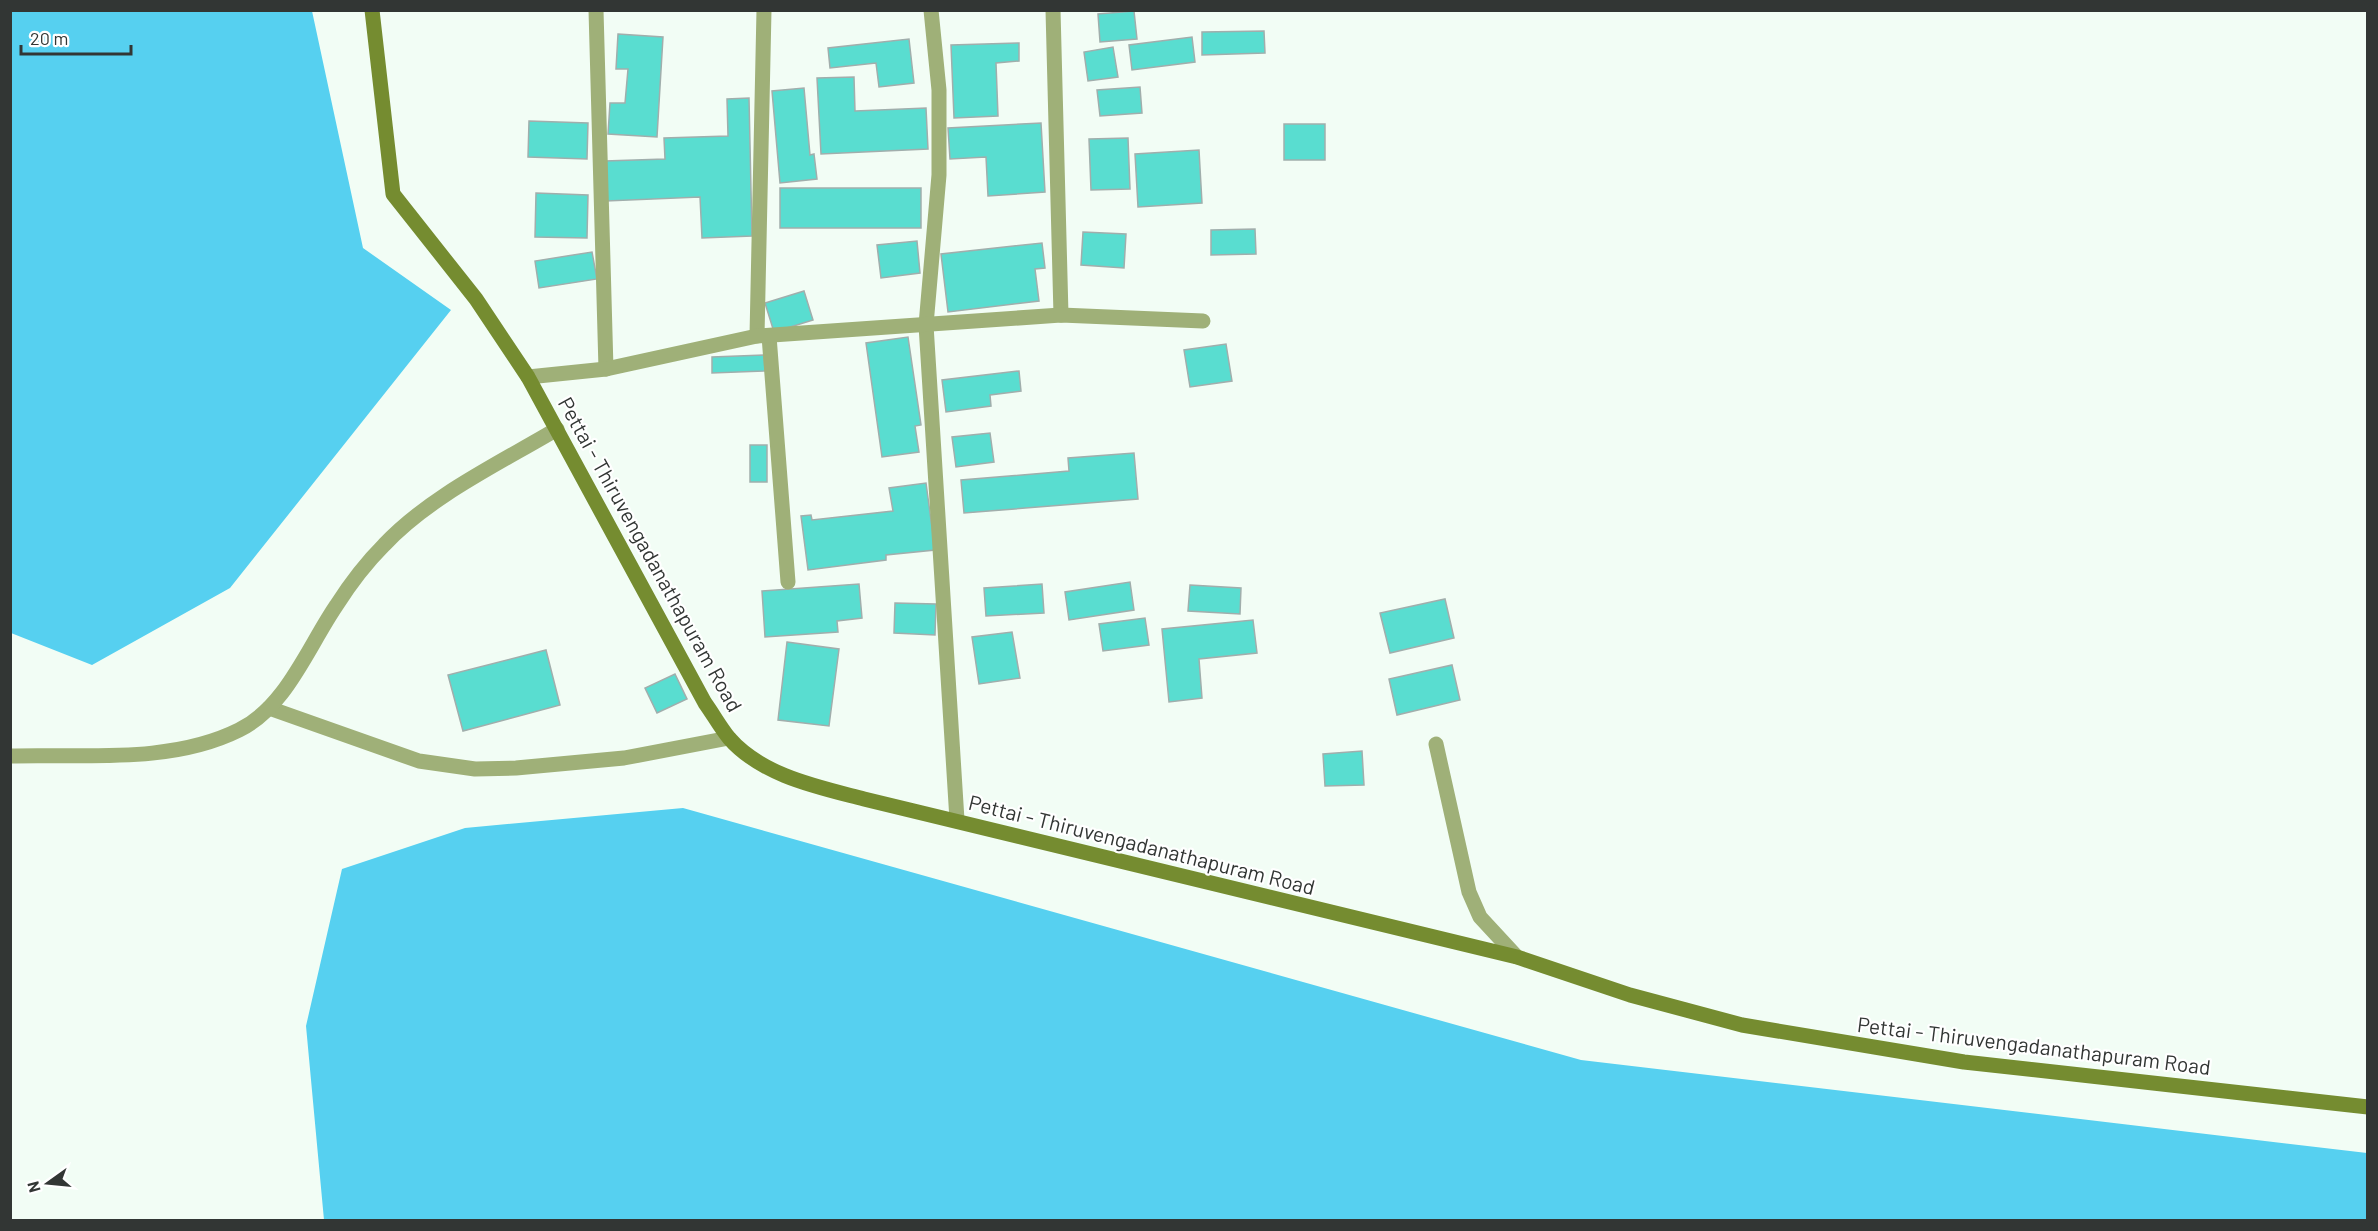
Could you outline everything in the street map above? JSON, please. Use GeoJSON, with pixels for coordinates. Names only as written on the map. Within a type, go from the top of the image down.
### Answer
{"type":"FeatureCollection","features":[{"type":"Feature","properties":{"kind":"main road","name":"Pettai - Thiruvengadanathapuram Road"},"geometry":{"type":"LineString","coordinates":[[372,10],[393,194],[476,298],[528,376],[705,703],[729,738],[746,753],[775,771],[804,783],[1517,957],[1630,995],[1742,1025],[1964,1062],[2367,1107]]}},
{"type":"Feature","properties":{"kind":"street"},"geometry":{"type":"LineString","coordinates":[[596,10],[606,369]]}},
{"type":"Feature","properties":{"kind":"street"},"geometry":{"type":"LineString","coordinates":[[764,10],[763,336],[788,582]]}},
{"type":"Feature","properties":{"kind":"street"},"geometry":{"type":"LineString","coordinates":[[931,10],[939,90],[939,175],[926,326],[957,820]]}},
{"type":"Feature","properties":{"kind":"street"},"geometry":{"type":"LineString","coordinates":[[1053,10],[1061,315]]}},
{"type":"Feature","properties":{"kind":"street"},"geometry":{"type":"LineString","coordinates":[[528,376],[606,369],[763,336],[1061,315],[1203,321]]}},
{"type":"Feature","properties":{"kind":"street"},"geometry":{"type":"LineString","coordinates":[[10,756],[146,753],[182,749],[215,741],[243,729],[269,708],[336,606],[386,542],[443,496],[557,429]]}},
{"type":"Feature","properties":{"kind":"street"},"geometry":{"type":"LineString","coordinates":[[269,708],[419,761],[475,769],[516,768],[624,758],[729,738]]}},
{"type":"Feature","properties":{"kind":"street"},"geometry":{"type":"LineString","coordinates":[[1436,744],[1469,892],[1480,916],[1517,957]]}},
{"type":"Feature","properties":{"kind":"water"},"geometry":{"type":"Polygon","coordinates":[[[10,11],[312,11],[363,248],[451,310],[230,588],[92,665],[11,633],[10,11]]]}},
{"type":"Feature","properties":{"kind":"water"},"geometry":{"type":"Polygon","coordinates":[[[683,808],[1581,1060],[2367,1153],[2367,1220],[324,1220],[306,1026],[342,869],[465,828],[683,808]]]}},
{"type":"Feature","properties":{"kind":"building"},"geometry":{"type":"Polygon","coordinates":[[[1134,11],[1137,39],[1100,42],[1098,14],[1134,11]]]}},
{"type":"Feature","properties":{"kind":"building"},"geometry":{"type":"Polygon","coordinates":[[[1264,31],[1265,53],[1202,55],[1202,32],[1264,31]]]}},
{"type":"Feature","properties":{"kind":"building"},"geometry":{"type":"Polygon","coordinates":[[[618,34],[663,37],[657,137],[608,134],[610,103],[625,103],[628,69],[616,69],[618,34]]]}},
{"type":"Feature","properties":{"kind":"building"},"geometry":{"type":"Polygon","coordinates":[[[1192,37],[1195,62],[1132,70],[1129,45],[1192,37]]]}},
{"type":"Feature","properties":{"kind":"building"},"geometry":{"type":"Polygon","coordinates":[[[909,39],[914,83],[879,87],[876,63],[830,68],[828,48],[909,39]]]}},
{"type":"Feature","properties":{"kind":"building"},"geometry":{"type":"Polygon","coordinates":[[[1019,43],[1019,61],[996,63],[998,116],[954,118],[951,45],[1019,43]]]}},
{"type":"Feature","properties":{"kind":"building"},"geometry":{"type":"Polygon","coordinates":[[[1113,47],[1118,77],[1088,81],[1084,52],[1113,47]]]}},
{"type":"Feature","properties":{"kind":"building"},"geometry":{"type":"Polygon","coordinates":[[[854,77],[855,111],[926,108],[928,149],[821,154],[817,78],[854,77]]]}},
{"type":"Feature","properties":{"kind":"building"},"geometry":{"type":"Polygon","coordinates":[[[1140,87],[1142,113],[1100,116],[1097,90],[1140,87]]]}},
{"type":"Feature","properties":{"kind":"building"},"geometry":{"type":"Polygon","coordinates":[[[804,88],[810,155],[814,154],[817,179],[780,183],[772,91],[804,88]]]}},
{"type":"Feature","properties":{"kind":"building"},"geometry":{"type":"Polygon","coordinates":[[[749,98],[752,236],[702,238],[700,197],[606,201],[605,161],[665,159],[664,138],[728,136],[727,99],[749,98]]]}},
{"type":"Feature","properties":{"kind":"building"},"geometry":{"type":"Polygon","coordinates":[[[529,121],[588,123],[587,159],[528,157],[529,121]]]}},
{"type":"Feature","properties":{"kind":"building"},"geometry":{"type":"Polygon","coordinates":[[[1041,123],[1045,192],[988,196],[986,157],[950,159],[948,128],[1041,123]]]}},
{"type":"Feature","properties":{"kind":"building"},"geometry":{"type":"Polygon","coordinates":[[[1284,124],[1325,124],[1325,160],[1284,160],[1284,124]]]}},
{"type":"Feature","properties":{"kind":"building"},"geometry":{"type":"Polygon","coordinates":[[[1128,138],[1130,189],[1091,190],[1089,139],[1128,138]]]}},
{"type":"Feature","properties":{"kind":"building"},"geometry":{"type":"Polygon","coordinates":[[[1199,150],[1202,203],[1138,207],[1135,154],[1199,150]]]}},
{"type":"Feature","properties":{"kind":"building"},"geometry":{"type":"Polygon","coordinates":[[[780,188],[921,188],[921,228],[780,228],[780,188]]]}},
{"type":"Feature","properties":{"kind":"building"},"geometry":{"type":"Polygon","coordinates":[[[536,193],[588,195],[587,238],[535,237],[536,193]]]}},
{"type":"Feature","properties":{"kind":"building"},"geometry":{"type":"Polygon","coordinates":[[[1255,229],[1256,254],[1211,255],[1211,230],[1255,229]]]}},
{"type":"Feature","properties":{"kind":"building"},"geometry":{"type":"Polygon","coordinates":[[[1083,232],[1126,234],[1124,268],[1081,265],[1083,232]]]}},
{"type":"Feature","properties":{"kind":"building"},"geometry":{"type":"Polygon","coordinates":[[[917,241],[920,273],[881,278],[877,245],[917,241]]]}},
{"type":"Feature","properties":{"kind":"building"},"geometry":{"type":"Polygon","coordinates":[[[1042,243],[1045,268],[1035,269],[1039,301],[948,312],[941,254],[1042,243]]]}},
{"type":"Feature","properties":{"kind":"building"},"geometry":{"type":"Polygon","coordinates":[[[592,252],[597,279],[539,288],[535,261],[592,252]]]}},
{"type":"Feature","properties":{"kind":"building"},"geometry":{"type":"Polygon","coordinates":[[[804,291],[813,320],[774,332],[765,303],[804,291]]]}},
{"type":"Feature","properties":{"kind":"building"},"geometry":{"type":"Polygon","coordinates":[[[908,337],[921,425],[915,426],[919,452],[882,457],[866,343],[908,337]]]}},
{"type":"Feature","properties":{"kind":"building"},"geometry":{"type":"Polygon","coordinates":[[[1226,344],[1232,381],[1190,387],[1184,350],[1226,344]]]}},
{"type":"Feature","properties":{"kind":"building"},"geometry":{"type":"Polygon","coordinates":[[[764,355],[765,371],[712,373],[712,357],[764,355]]]}},
{"type":"Feature","properties":{"kind":"building"},"geometry":{"type":"Polygon","coordinates":[[[1019,371],[1021,391],[990,395],[991,406],[946,412],[942,380],[1019,371]]]}},
{"type":"Feature","properties":{"kind":"building"},"geometry":{"type":"Polygon","coordinates":[[[990,433],[994,462],[956,467],[952,437],[990,433]]]}},
{"type":"Feature","properties":{"kind":"building"},"geometry":{"type":"Polygon","coordinates":[[[750,445],[767,445],[767,482],[750,482],[750,445]]]}},
{"type":"Feature","properties":{"kind":"building"},"geometry":{"type":"Polygon","coordinates":[[[1134,453],[1138,499],[964,513],[961,480],[1069,471],[1068,458],[1134,453]]]}},
{"type":"Feature","properties":{"kind":"building"},"geometry":{"type":"Polygon","coordinates":[[[926,483],[935,550],[886,555],[886,560],[808,570],[801,516],[811,515],[812,520],[893,511],[889,488],[926,483]]]}},
{"type":"Feature","properties":{"kind":"building"},"geometry":{"type":"Polygon","coordinates":[[[1130,582],[1134,610],[1069,620],[1065,592],[1130,582]]]}},
{"type":"Feature","properties":{"kind":"building"},"geometry":{"type":"Polygon","coordinates":[[[859,584],[862,618],[837,621],[838,632],[765,637],[762,591],[859,584]]]}},
{"type":"Feature","properties":{"kind":"building"},"geometry":{"type":"Polygon","coordinates":[[[1042,584],[1044,613],[986,616],[984,588],[1042,584]]]}},
{"type":"Feature","properties":{"kind":"building"},"geometry":{"type":"Polygon","coordinates":[[[1190,585],[1241,588],[1240,614],[1188,611],[1190,585]]]}},
{"type":"Feature","properties":{"kind":"building"},"geometry":{"type":"Polygon","coordinates":[[[1445,599],[1454,638],[1390,653],[1380,613],[1445,599]]]}},
{"type":"Feature","properties":{"kind":"building"},"geometry":{"type":"Polygon","coordinates":[[[895,603],[936,604],[935,635],[894,633],[895,603]]]}},
{"type":"Feature","properties":{"kind":"building"},"geometry":{"type":"Polygon","coordinates":[[[1145,618],[1149,645],[1103,651],[1099,624],[1145,618]]]}},
{"type":"Feature","properties":{"kind":"building"},"geometry":{"type":"Polygon","coordinates":[[[1253,620],[1257,653],[1199,659],[1202,698],[1169,702],[1162,629],[1253,620]]]}},
{"type":"Feature","properties":{"kind":"building"},"geometry":{"type":"Polygon","coordinates":[[[1012,632],[1020,678],[979,684],[972,637],[1012,632]]]}},
{"type":"Feature","properties":{"kind":"building"},"geometry":{"type":"Polygon","coordinates":[[[787,642],[839,649],[829,726],[778,720],[787,642]]]}},
{"type":"Feature","properties":{"kind":"building"},"geometry":{"type":"Polygon","coordinates":[[[546,650],[560,705],[463,731],[448,675],[546,650]]]}},
{"type":"Feature","properties":{"kind":"building"},"geometry":{"type":"Polygon","coordinates":[[[1452,665],[1460,700],[1397,715],[1389,679],[1452,665]]]}},
{"type":"Feature","properties":{"kind":"building"},"geometry":{"type":"Polygon","coordinates":[[[675,674],[687,699],[657,713],[645,688],[675,674]]]}},
{"type":"Feature","properties":{"kind":"building"},"geometry":{"type":"Polygon","coordinates":[[[1362,751],[1364,785],[1325,786],[1323,754],[1362,751]]]}}]}
